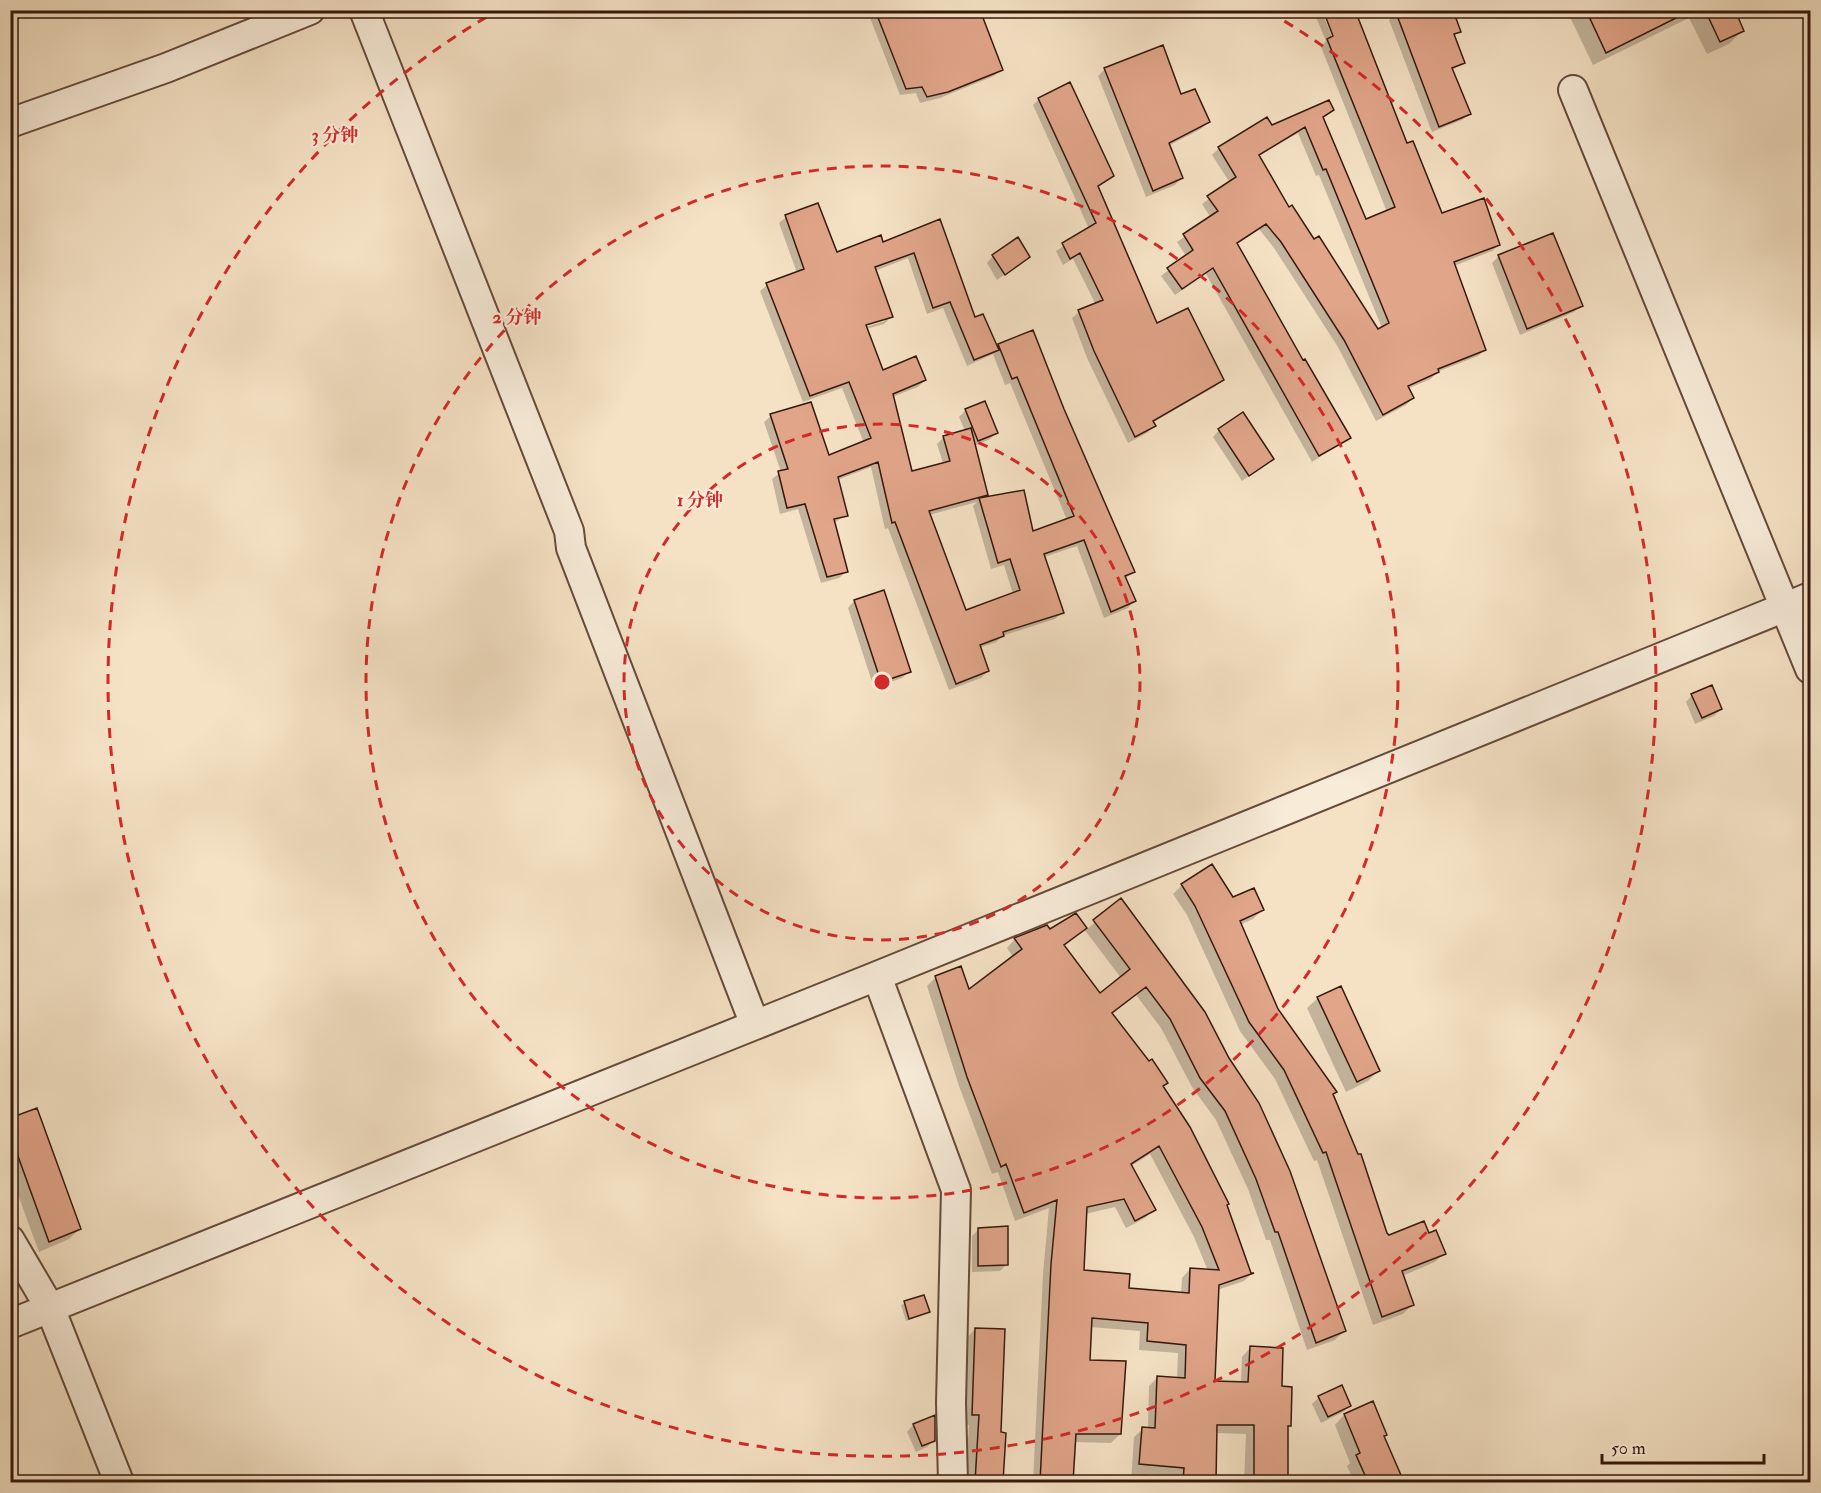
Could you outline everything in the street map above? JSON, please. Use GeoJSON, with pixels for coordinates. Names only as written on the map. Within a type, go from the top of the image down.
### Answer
{"type":"FeatureCollection","features":[{"type":"Feature","properties":{"kind":"street"},"geometry":{"type":"LineString","coordinates":[[10,123],[166,68],[310,10]]}},
{"type":"Feature","properties":{"kind":"street"},"geometry":{"type":"LineString","coordinates":[[364,10],[569,531],[571,548],[754,1025]]}},
{"type":"Feature","properties":{"kind":"street"},"geometry":{"type":"LineString","coordinates":[[1573,90],[1798,602],[1810,669]]}},
{"type":"Feature","properties":{"kind":"street"},"geometry":{"type":"LineString","coordinates":[[10,1324],[877,976],[1798,602]]}},
{"type":"Feature","properties":{"kind":"street"},"geometry":{"type":"LineString","coordinates":[[877,976],[956,1190],[951,1403],[953,1482]]}},
{"type":"Feature","properties":{"kind":"street"},"geometry":{"type":"LineString","coordinates":[[10,1240],[50,1308],[119,1482]]}},
{"type":"Feature","properties":{"kind":"building"},"geometry":{"type":"Polygon","coordinates":[[[875,10],[980,10],[1003,70],[948,92],[927,97],[922,87],[906,89],[875,10]]]}},
{"type":"Feature","properties":{"kind":"building"},"geometry":{"type":"Polygon","coordinates":[[[1323,10],[1355,10],[1407,143],[1413,141],[1442,213],[1484,198],[1500,245],[1454,262],[1486,350],[1438,369],[1439,372],[1408,386],[1414,398],[1383,415],[1344,340],[1281,242],[1266,224],[1237,243],[1303,360],[1305,359],[1351,438],[1319,456],[1213,268],[1182,289],[1167,268],[1193,250],[1183,234],[1218,211],[1207,196],[1236,177],[1218,147],[1267,117],[1272,125],[1329,100],[1334,110],[1323,117],[1366,219],[1395,207],[1327,39],[1333,36],[1323,10]],[[1305,127],[1259,155],[1289,207],[1292,205],[1314,239],[1319,236],[1378,329],[1389,323],[1326,169],[1323,170],[1305,127]]]}},
{"type":"Feature","properties":{"kind":"building"},"geometry":{"type":"Polygon","coordinates":[[[1395,10],[1453,10],[1461,32],[1454,34],[1465,63],[1452,68],[1471,114],[1439,127],[1395,10]]]}},
{"type":"Feature","properties":{"kind":"building"},"geometry":{"type":"Polygon","coordinates":[[[1586,10],[1692,10],[1606,53],[1586,10]]]}},
{"type":"Feature","properties":{"kind":"building"},"geometry":{"type":"Polygon","coordinates":[[[1705,10],[1735,10],[1744,31],[1720,42],[1705,10]]]}},
{"type":"Feature","properties":{"kind":"building"},"geometry":{"type":"Polygon","coordinates":[[[1163,45],[1181,94],[1195,89],[1210,122],[1169,143],[1183,178],[1153,191],[1104,68],[1163,45]]]}},
{"type":"Feature","properties":{"kind":"building"},"geometry":{"type":"Polygon","coordinates":[[[1070,82],[1114,176],[1098,186],[1157,323],[1188,308],[1224,380],[1153,421],[1156,426],[1135,437],[1094,351],[1078,310],[1103,300],[1080,253],[1070,259],[1062,243],[1096,223],[1038,98],[1070,82]]]}},
{"type":"Feature","properties":{"kind":"building"},"geometry":{"type":"Polygon","coordinates":[[[818,203],[837,252],[881,235],[883,242],[940,219],[975,317],[983,314],[999,350],[974,360],[950,302],[933,308],[914,253],[875,267],[893,317],[866,325],[883,370],[916,356],[926,380],[893,394],[912,471],[950,461],[943,436],[971,428],[988,495],[929,511],[966,610],[1020,590],[1010,559],[998,563],[979,498],[1024,490],[1033,531],[1074,516],[1017,377],[1012,379],[998,344],[1033,330],[1064,409],[1135,572],[1125,576],[1136,601],[1111,612],[1084,540],[1044,554],[1064,613],[1003,632],[1004,636],[980,645],[989,671],[956,684],[895,522],[892,523],[878,462],[838,477],[848,516],[834,519],[848,572],[827,577],[805,504],[787,508],[778,471],[788,469],[770,414],[811,402],[829,455],[871,438],[849,382],[810,396],[766,283],[804,269],[785,215],[818,203]]]}},
{"type":"Feature","properties":{"kind":"building"},"geometry":{"type":"Polygon","coordinates":[[[1553,233],[1583,306],[1527,329],[1498,255],[1553,233]]]}},
{"type":"Feature","properties":{"kind":"building"},"geometry":{"type":"Polygon","coordinates":[[[1018,237],[1030,257],[1005,275],[992,255],[1018,237]]]}},
{"type":"Feature","properties":{"kind":"building"},"geometry":{"type":"Polygon","coordinates":[[[985,401],[998,433],[978,441],[965,409],[985,401]]]}},
{"type":"Feature","properties":{"kind":"building"},"geometry":{"type":"Polygon","coordinates":[[[1243,412],[1274,459],[1249,476],[1218,429],[1243,412]]]}},
{"type":"Feature","properties":{"kind":"building"},"geometry":{"type":"Polygon","coordinates":[[[884,590],[911,672],[881,682],[854,600],[884,590]]]}},
{"type":"Feature","properties":{"kind":"building"},"geometry":{"type":"Polygon","coordinates":[[[1712,685],[1722,709],[1702,718],[1691,694],[1712,685]]]}},
{"type":"Feature","properties":{"kind":"building"},"geometry":{"type":"Polygon","coordinates":[[[1212,864],[1233,897],[1254,888],[1264,910],[1240,921],[1278,1009],[1337,1092],[1333,1094],[1358,1154],[1361,1154],[1387,1233],[1389,1235],[1424,1221],[1429,1233],[1436,1230],[1446,1254],[1402,1271],[1414,1305],[1382,1317],[1326,1152],[1323,1153],[1284,1070],[1249,1022],[1195,906],[1181,884],[1212,864]]]}},
{"type":"Feature","properties":{"kind":"building"},"geometry":{"type":"Polygon","coordinates":[[[1121,898],[1205,1012],[1229,1058],[1259,1103],[1290,1171],[1346,1331],[1316,1343],[1278,1232],[1275,1232],[1256,1179],[1225,1111],[1200,1078],[1170,1019],[1146,987],[1112,1013],[1149,1061],[1152,1059],[1168,1083],[1163,1086],[1190,1127],[1229,1204],[1227,1205],[1251,1273],[1254,1273],[1219,1285],[1215,1381],[1248,1382],[1250,1346],[1283,1348],[1282,1386],[1292,1387],[1291,1426],[1288,1426],[1288,1482],[1254,1482],[1254,1425],[1217,1425],[1216,1482],[1183,1482],[1184,1468],[1139,1464],[1142,1427],[1155,1428],[1157,1376],[1185,1378],[1186,1345],[1147,1341],[1148,1323],[1092,1318],[1090,1360],[1126,1361],[1121,1434],[1076,1434],[1073,1482],[1040,1482],[1051,1264],[1057,1200],[1024,1213],[1006,1164],[1001,1167],[967,1077],[935,976],[961,966],[969,989],[1022,949],[1014,938],[1047,925],[1050,929],[1076,913],[1087,928],[1064,945],[1100,993],[1130,969],[1093,920],[1121,898]],[[1159,1146],[1131,1164],[1156,1210],[1135,1221],[1124,1199],[1087,1207],[1084,1270],[1130,1274],[1129,1288],[1189,1293],[1190,1268],[1219,1270],[1202,1227],[1159,1146]]]}},
{"type":"Feature","properties":{"kind":"building"},"geometry":{"type":"Polygon","coordinates":[[[1341,986],[1380,1071],[1357,1082],[1317,997],[1341,986]]]}},
{"type":"Feature","properties":{"kind":"building"},"geometry":{"type":"Polygon","coordinates":[[[37,1108],[81,1229],[49,1242],[10,1134],[10,1118],[37,1108]]]}},
{"type":"Feature","properties":{"kind":"building"},"geometry":{"type":"Polygon","coordinates":[[[1008,1226],[1008,1265],[978,1266],[978,1228],[1008,1226]]]}},
{"type":"Feature","properties":{"kind":"building"},"geometry":{"type":"Polygon","coordinates":[[[924,1295],[930,1312],[909,1319],[904,1301],[924,1295]]]}},
{"type":"Feature","properties":{"kind":"building"},"geometry":{"type":"Polygon","coordinates":[[[975,1328],[1005,1329],[1001,1432],[1006,1433],[1003,1482],[975,1482],[979,1415],[972,1415],[975,1328]]]}},
{"type":"Feature","properties":{"kind":"building"},"geometry":{"type":"Polygon","coordinates":[[[1342,1385],[1351,1406],[1328,1417],[1318,1396],[1342,1385]]]}},
{"type":"Feature","properties":{"kind":"building"},"geometry":{"type":"Polygon","coordinates":[[[1373,1401],[1387,1435],[1384,1436],[1404,1482],[1368,1482],[1356,1455],[1360,1453],[1344,1414],[1373,1401]]]}},
{"type":"Feature","properties":{"kind":"building"},"geometry":{"type":"Polygon","coordinates":[[[935,1415],[935,1441],[922,1446],[913,1424],[935,1415]]]}}]}
